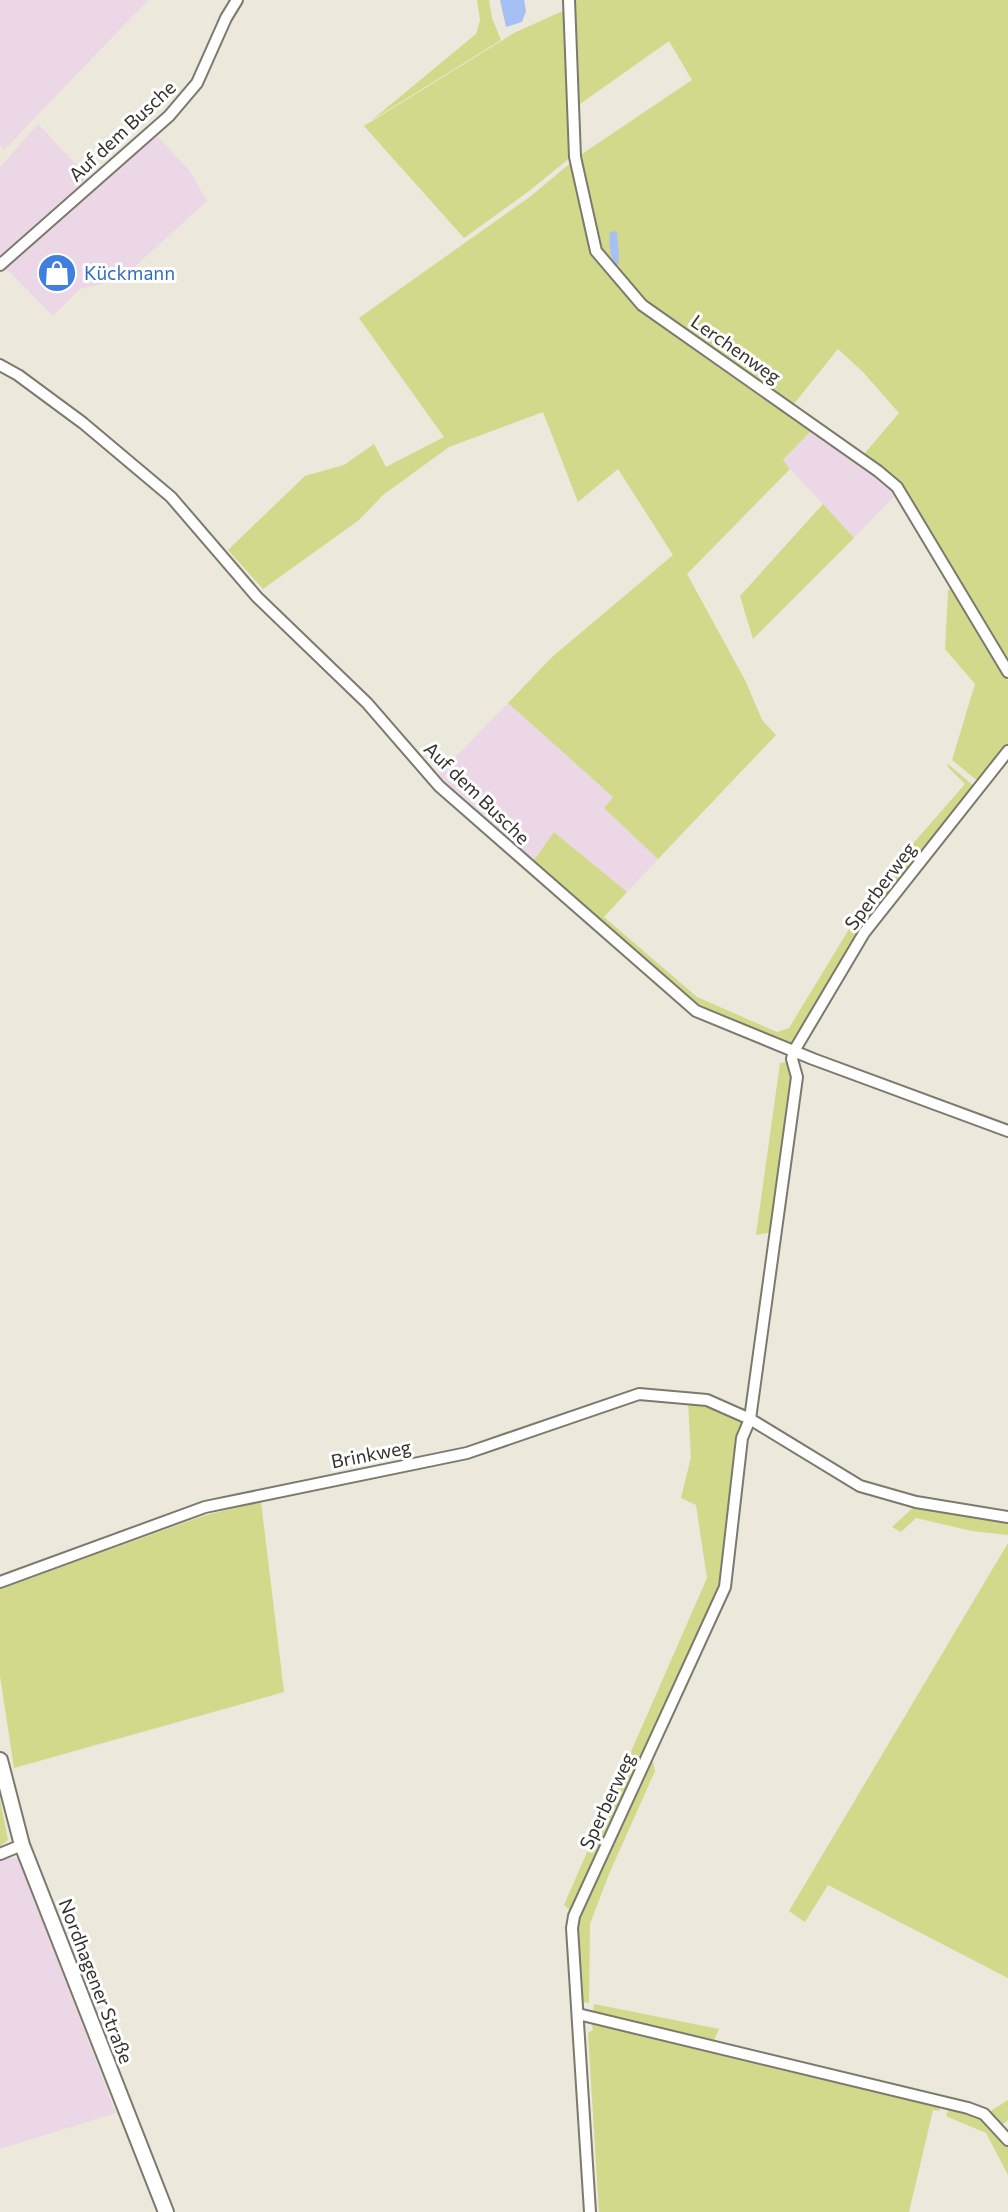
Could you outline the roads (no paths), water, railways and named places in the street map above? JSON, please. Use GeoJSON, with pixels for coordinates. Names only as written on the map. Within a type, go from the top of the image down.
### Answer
{"type":"FeatureCollection","features":[{"type":"Feature","properties":{"kind":"street","name":"Auf dem Busche"},"geometry":{"type":"LineString","coordinates":[[0,265],[169,116],[197,83],[237,0]]}},
{"type":"Feature","properties":{"kind":"street","name":"Lerchenweg"},"geometry":{"type":"LineString","coordinates":[[569,0],[575,157],[596,251],[642,305],[897,487],[1008,672]]}},
{"type":"Feature","properties":{"kind":"street","name":"Auf dem Busche"},"geometry":{"type":"LineString","coordinates":[[0,365],[18,375],[83,424],[171,497],[257,597],[367,703],[439,786],[696,1012],[813,1059],[1008,1131]]}},
{"type":"Feature","properties":{"kind":"street","name":"Sperberweg"},"geometry":{"type":"LineString","coordinates":[[794,1051],[864,933],[1008,751]]}},
{"type":"Feature","properties":{"kind":"street"},"geometry":{"type":"LineString","coordinates":[[750,1419],[797,1077],[792,1059],[794,1051]]}},
{"type":"Feature","properties":{"kind":"street"},"geometry":{"type":"LineString","coordinates":[[797,1077],[813,1059]]}},
{"type":"Feature","properties":{"kind":"street","name":"Brinkweg"},"geometry":{"type":"LineString","coordinates":[[0,1582],[205,1507],[467,1453],[639,1394],[707,1400],[750,1419],[860,1486],[916,1502],[1008,1517]]}},
{"type":"Feature","properties":{"kind":"street","name":"Sperberweg"},"geometry":{"type":"LineString","coordinates":[[590,2212],[572,1928],[574,1916],[725,1587],[742,1438],[750,1419]]}},
{"type":"Feature","properties":{"kind":"street","name":"Nordhagener Straße"},"geometry":{"type":"LineString","coordinates":[[0,1760],[22,1845],[166,2212]]}},
{"type":"Feature","properties":{"kind":"street"},"geometry":{"type":"LineString","coordinates":[[0,1854],[22,1845]]}},
{"type":"Feature","properties":{"kind":"street"},"geometry":{"type":"LineString","coordinates":[[578,2014],[968,2108],[984,2114],[1008,2140]]}},
{"type":"Feature","properties":{"kind":"water"},"geometry":{"type":"Polygon","coordinates":[[[500,0],[524,0],[526,11],[522,22],[506,27],[500,0]]]}},
{"type":"Feature","properties":{"kind":"water"},"geometry":{"type":"Polygon","coordinates":[[[617,231],[619,256],[616,269],[609,237],[610,232],[617,231]]]}},
{"type":"Feature","properties":{"kind":"place","name":"Kückmann"},"geometry":{"type":"Point","coordinates":[57,273]}}]}
